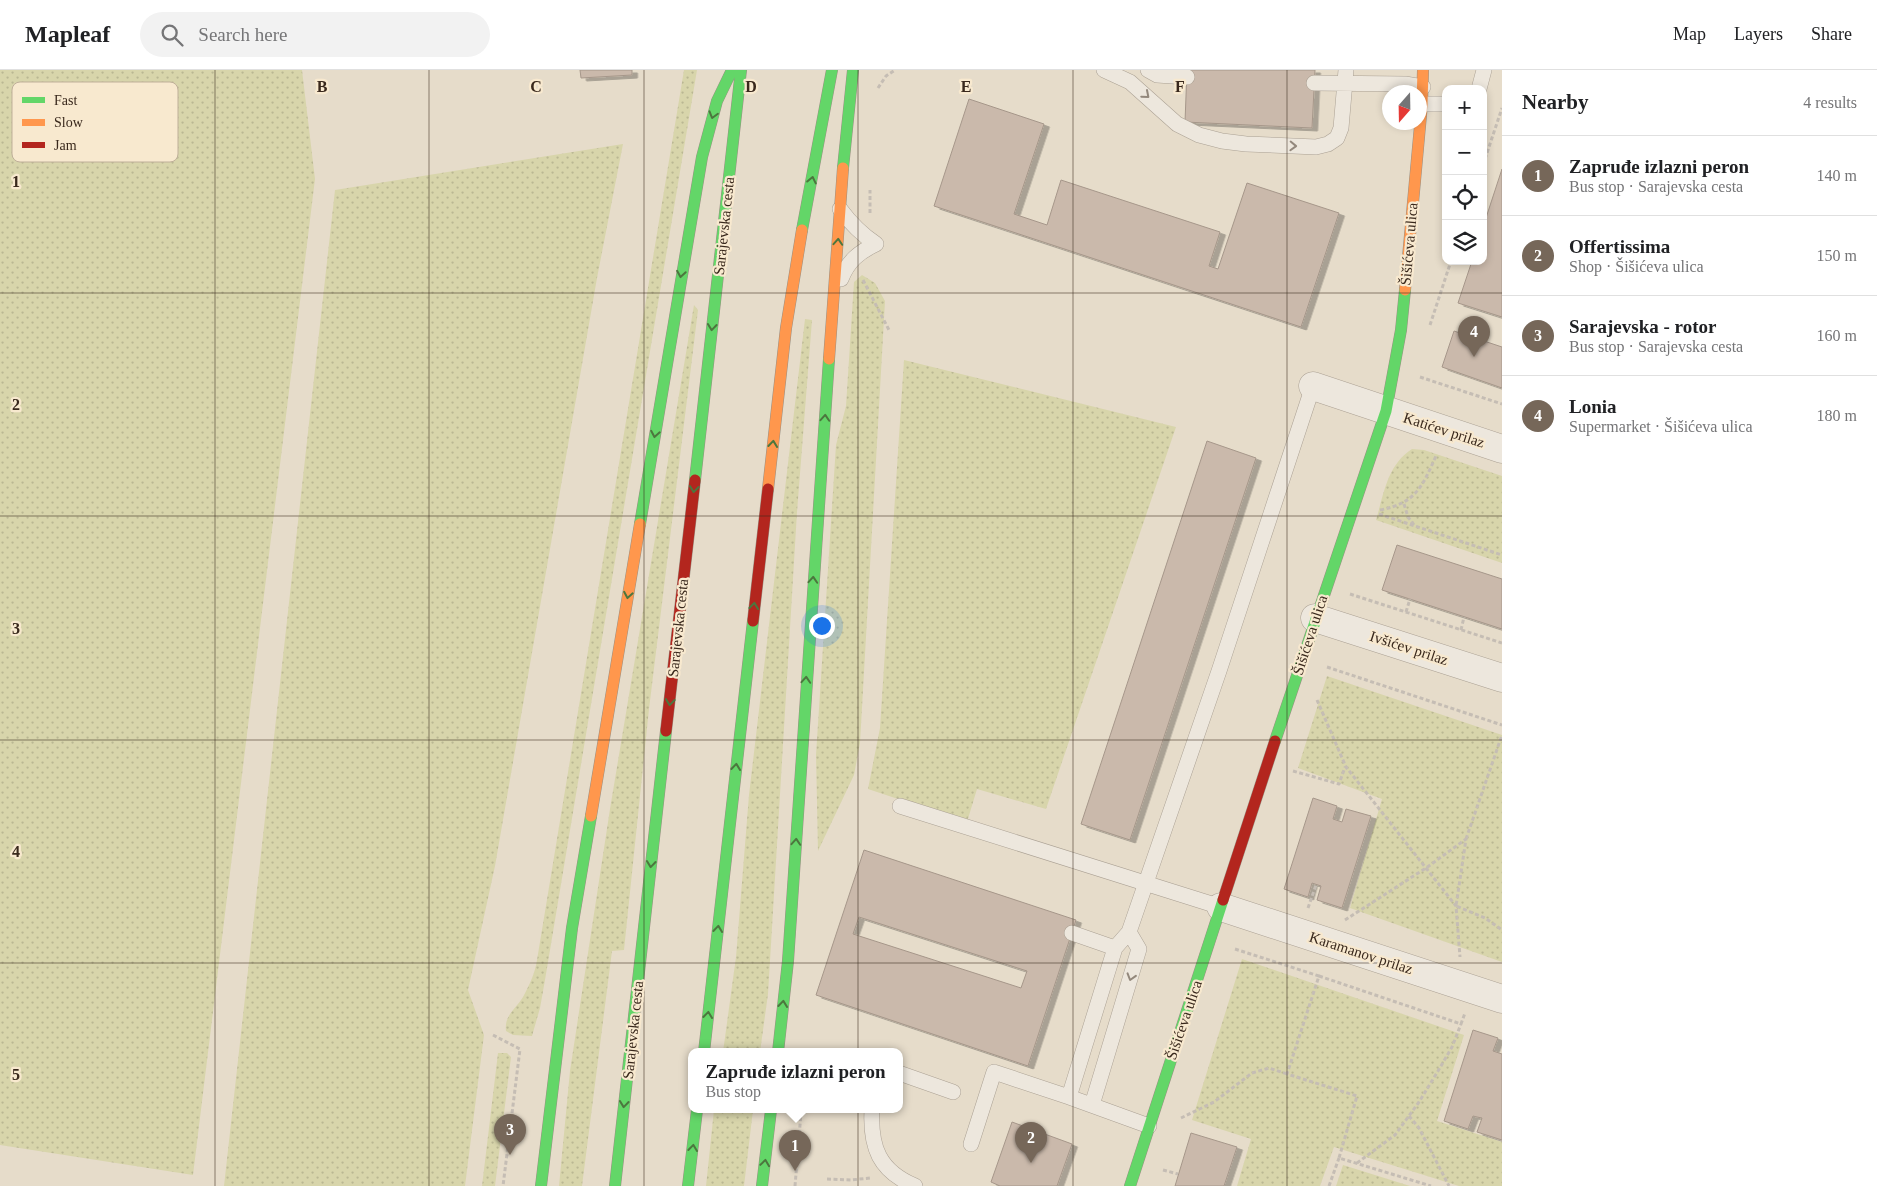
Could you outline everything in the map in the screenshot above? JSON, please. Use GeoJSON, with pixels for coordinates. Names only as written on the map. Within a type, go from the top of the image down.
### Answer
{"type":"FeatureCollection","features":[{"type":"Feature","properties":{"kind":"main road"},"geometry":{"type":"LineString","coordinates":[[541,1186],[572,928],[692,210],[708,132],[719,95],[732,70]]}},
{"type":"Feature","properties":{"kind":"main road","name":"Sarajevska cesta"},"geometry":{"type":"LineString","coordinates":[[615,1186],[742,70]]}},
{"type":"Feature","properties":{"kind":"main road"},"geometry":{"type":"LineString","coordinates":[[704,1048],[786,328],[802,228],[832,70]]}},
{"type":"Feature","properties":{"kind":"main road","name":"Šišićeva ulica"},"geometry":{"type":"LineString","coordinates":[[1423,70],[1423,85]]}},
{"type":"Feature","properties":{"kind":"main road"},"geometry":{"type":"LineString","coordinates":[[778,1048],[788,961],[844,147],[855,74]]}},
{"type":"Feature","properties":{"kind":"main road","name":"Šišićeva ulica"},"geometry":{"type":"LineString","coordinates":[[1130,1186],[1221,907],[1326,621],[1386,411],[1401,330],[1420,130]]}},
{"type":"Feature","properties":{"kind":"main road"},"geometry":{"type":"LineString","coordinates":[[688,1186],[697,1113]]}},
{"type":"Feature","properties":{"kind":"main road"},"geometry":{"type":"LineString","coordinates":[[762,1186],[772,1113]]}},
{"type":"Feature","properties":{"kind":"street","name":"Katićev prilaz"},"geometry":{"type":"LineString","coordinates":[[1313,386],[1502,449]]}},
{"type":"Feature","properties":{"kind":"street","name":"Ivšićev prilaz"},"geometry":{"type":"LineString","coordinates":[[1326,621],[1502,678]]}},
{"type":"Feature","properties":{"kind":"street","name":"Karamanov prilaz"},"geometry":{"type":"LineString","coordinates":[[1221,907],[1502,999]]}},
{"type":"Feature","properties":{"kind":"lane"},"geometry":{"type":"LineString","coordinates":[[1104,70],[1130,82],[1177,124],[1199,135],[1222,141],[1246,144],[1316,147],[1328,144],[1337,138],[1341,128],[1346,77]]}},
{"type":"Feature","properties":{"kind":"lane"},"geometry":{"type":"LineString","coordinates":[[1148,70],[1157,75],[1187,77]]}},
{"type":"Feature","properties":{"kind":"lane"},"geometry":{"type":"LineString","coordinates":[[1480,85],[1484,70]]}},
{"type":"Feature","properties":{"kind":"lane"},"geometry":{"type":"LineString","coordinates":[[1314,83],[1346,77],[1411,85]]}},
{"type":"Feature","properties":{"kind":"lane"},"geometry":{"type":"LineString","coordinates":[[1427,104],[1442,104]]}},
{"type":"Feature","properties":{"kind":"lane"},"geometry":{"type":"LineString","coordinates":[[834,296],[843,272],[852,258],[861,251],[876,244],[860,233],[840,209]]}},
{"type":"Feature","properties":{"kind":"lane"},"geometry":{"type":"LineString","coordinates":[[1069,1097],[1115,948],[1129,932],[1222,662],[1313,386]]}},
{"type":"Feature","properties":{"kind":"lane"},"geometry":{"type":"LineString","coordinates":[[900,806],[1221,907]]}},
{"type":"Feature","properties":{"kind":"lane"},"geometry":{"type":"LineString","coordinates":[[1092,1105],[1139,949],[1129,932]]}},
{"type":"Feature","properties":{"kind":"lane"},"geometry":{"type":"LineString","coordinates":[[1072,933],[1115,948]]}},
{"type":"Feature","properties":{"kind":"lane"},"geometry":{"type":"LineString","coordinates":[[971,1144],[994,1072],[1149,1126]]}},
{"type":"Feature","properties":{"kind":"lane"},"geometry":{"type":"LineString","coordinates":[[903,1074],[953,1092]]}},
{"type":"Feature","properties":{"kind":"lane"},"geometry":{"type":"LineString","coordinates":[[872,1113],[872,1140],[883,1164],[901,1180],[916,1186]]}},
{"type":"Feature","properties":{"kind":"path"},"geometry":{"type":"LineString","coordinates":[[1487,153],[1502,108]]}},
{"type":"Feature","properties":{"kind":"path"},"geometry":{"type":"LineString","coordinates":[[1429,329],[1450,265]]}},
{"type":"Feature","properties":{"kind":"path"},"geometry":{"type":"LineString","coordinates":[[860,274],[889,330]]}},
{"type":"Feature","properties":{"kind":"path"},"geometry":{"type":"LineString","coordinates":[[1414,375],[1502,404]]}},
{"type":"Feature","properties":{"kind":"path"},"geometry":{"type":"LineString","coordinates":[[1437,453],[1428,474],[1415,494],[1404,504],[1372,512],[1502,555]]}},
{"type":"Feature","properties":{"kind":"path"},"geometry":{"type":"LineString","coordinates":[[1404,504],[1408,517],[1415,526]]}},
{"type":"Feature","properties":{"kind":"path"},"geometry":{"type":"LineString","coordinates":[[1326,621],[1348,593],[1502,643]]}},
{"type":"Feature","properties":{"kind":"path"},"geometry":{"type":"LineString","coordinates":[[1406,612],[1410,599]]}},
{"type":"Feature","properties":{"kind":"path"},"geometry":{"type":"LineString","coordinates":[[1461,630],[1464,617]]}},
{"type":"Feature","properties":{"kind":"path"},"geometry":{"type":"LineString","coordinates":[[1322,666],[1502,725]]}},
{"type":"Feature","properties":{"kind":"path"},"geometry":{"type":"LineString","coordinates":[[1314,692],[1346,767],[1456,906],[1485,918],[1502,930]]}},
{"type":"Feature","properties":{"kind":"path"},"geometry":{"type":"LineString","coordinates":[[1460,958],[1456,906],[1466,839],[1502,736]]}},
{"type":"Feature","properties":{"kind":"path"},"geometry":{"type":"LineString","coordinates":[[1289,769],[1339,784],[1346,767]]}},
{"type":"Feature","properties":{"kind":"path"},"geometry":{"type":"LineString","coordinates":[[1344,920],[1426,868],[1466,839]]}},
{"type":"Feature","properties":{"kind":"path"},"geometry":{"type":"LineString","coordinates":[[1306,916],[1316,885]]}},
{"type":"Feature","properties":{"kind":"path"},"geometry":{"type":"LineString","coordinates":[[1236,942],[1234,949],[1461,1024]]}},
{"type":"Feature","properties":{"kind":"path"},"geometry":{"type":"LineString","coordinates":[[1287,1074],[1318,976]]}},
{"type":"Feature","properties":{"kind":"path"},"geometry":{"type":"LineString","coordinates":[[1357,1163],[1395,1135],[1409,1116],[1452,1047],[1466,1012]]}},
{"type":"Feature","properties":{"kind":"path"},"geometry":{"type":"LineString","coordinates":[[492,1035],[520,1049],[502,1186]]}},
{"type":"Feature","properties":{"kind":"path"},"geometry":{"type":"LineString","coordinates":[[1182,1109],[1179,1119],[1214,1102],[1252,1073],[1269,1068],[1357,1096],[1330,1186]]}},
{"type":"Feature","properties":{"kind":"path"},"geometry":{"type":"LineString","coordinates":[[795,1186],[801,1113]]}},
{"type":"Feature","properties":{"kind":"path"},"geometry":{"type":"LineString","coordinates":[[1409,1116],[1419,1128],[1449,1186]]}},
{"type":"Feature","properties":{"kind":"path"},"geometry":{"type":"LineString","coordinates":[[1339,1158],[1431,1186]]}},
{"type":"Feature","properties":{"kind":"path"},"geometry":{"type":"LineString","coordinates":[[827,1179],[868,1179],[889,1169]]}},
{"type":"Feature","properties":{"kind":"path"},"geometry":{"type":"LineString","coordinates":[[1162,1170],[1178,1174]]}},
{"type":"Feature","properties":{"kind":"shaded area"},"geometry":{"type":"Polygon","coordinates":[[[0,70],[302,70],[315,179],[193,1175],[0,1145],[0,70]]]}},
{"type":"Feature","properties":{"kind":"shaded area"},"geometry":{"type":"Polygon","coordinates":[[[684,70],[697,70],[545,980],[532,1036],[513,1035],[506,1031],[507,1021],[528,988],[537,960],[684,70]]]}},
{"type":"Feature","properties":{"kind":"shaded area"},"geometry":{"type":"Polygon","coordinates":[[[623,144],[597,278],[495,866],[468,990],[484,1035],[465,1186],[224,1186],[335,190],[623,144]]]}},
{"type":"Feature","properties":{"kind":"shaded area"},"geometry":{"type":"Polygon","coordinates":[[[862,275],[875,283],[885,301],[860,743],[854,775],[818,851],[816,755],[836,445],[846,406],[854,282],[862,275]]]}},
{"type":"Feature","properties":{"kind":"shaded area"},"geometry":{"type":"Polygon","coordinates":[[[694,305],[698,310],[649,709],[624,950],[612,951],[582,1186],[559,1186],[570,1071],[610,809],[694,305]]]}},
{"type":"Feature","properties":{"kind":"shaded area"},"geometry":{"type":"Polygon","coordinates":[[[805,319],[812,320],[797,512],[768,994],[761,1048],[724,1048],[736,957],[749,795],[805,319]]]}},
{"type":"Feature","properties":{"kind":"shaded area"},"geometry":{"type":"Polygon","coordinates":[[[904,360],[1176,427],[1046,809],[977,789],[967,822],[868,789],[880,728],[904,360]]]}},
{"type":"Feature","properties":{"kind":"shaded area"},"geometry":{"type":"Polygon","coordinates":[[[1412,449],[1424,450],[1502,476],[1502,563],[1376,520],[1384,490],[1392,472],[1397,463],[1412,449]]]}},
{"type":"Feature","properties":{"kind":"shaded area"},"geometry":{"type":"Polygon","coordinates":[[[1327,676],[1502,735],[1502,962],[1350,908],[1382,799],[1298,768],[1327,676]]]}},
{"type":"Feature","properties":{"kind":"shaded area"},"geometry":{"type":"Polygon","coordinates":[[[1242,959],[1464,1035],[1437,1121],[1502,1142],[1502,1186],[1459,1186],[1334,1147],[1320,1186],[1237,1186],[1251,1139],[1192,1120],[1242,959]]]}},
{"type":"Feature","properties":{"kind":"shaded area"},"geometry":{"type":"Polygon","coordinates":[[[498,1053],[507,1053],[511,1057],[495,1186],[482,1186],[498,1053]]]}},
{"type":"Feature","properties":{"kind":"shaded area"},"geometry":{"type":"Polygon","coordinates":[[[714,1113],[753,1113],[744,1186],[706,1186],[714,1113]]]}},
{"type":"Feature","properties":{"kind":"shaded area"},"geometry":{"type":"Polygon","coordinates":[[[1343,1165],[1410,1186],[1336,1186],[1343,1165]]]}},
{"type":"Feature","properties":{"kind":"building"},"geometry":{"type":"Polygon","coordinates":[[[580,70],[632,70],[632,75],[581,78],[580,70]]]}},
{"type":"Feature","properties":{"kind":"building"},"geometry":{"type":"Polygon","coordinates":[[[1187,70],[1315,70],[1312,128],[1185,122],[1187,70]]]}},
{"type":"Feature","properties":{"kind":"building"},"geometry":{"type":"Polygon","coordinates":[[[969,99],[1044,124],[1014,214],[1047,225],[1061,180],[1220,232],[1209,266],[1218,269],[1247,183],[1339,213],[1301,327],[934,206],[969,99]]]}},
{"type":"Feature","properties":{"kind":"building"},"geometry":{"type":"Polygon","coordinates":[[[1502,169],[1502,317],[1458,303],[1471,265],[1487,265],[1487,215],[1502,169]]]}},
{"type":"Feature","properties":{"kind":"building"},"geometry":{"type":"Polygon","coordinates":[[[1454,331],[1502,347],[1502,388],[1442,367],[1454,331]]]}},
{"type":"Feature","properties":{"kind":"building"},"geometry":{"type":"Polygon","coordinates":[[[1207,441],[1256,458],[1130,840],[1081,824],[1207,441]]]}},
{"type":"Feature","properties":{"kind":"building"},"geometry":{"type":"Polygon","coordinates":[[[1397,545],[1502,579],[1502,629],[1382,590],[1397,545]]]}},
{"type":"Feature","properties":{"kind":"building"},"geometry":{"type":"Polygon","coordinates":[[[1313,798],[1337,806],[1333,819],[1342,822],[1346,809],[1371,816],[1342,908],[1317,900],[1321,886],[1312,883],[1308,897],[1284,889],[1313,798]]]}},
{"type":"Feature","properties":{"kind":"building"},"geometry":{"type":"Polygon","coordinates":[[[864,850],[1076,920],[1028,1066],[816,995],[864,850]],[[859,917],[853,934],[1021,988],[1027,971],[859,917]]]}},
{"type":"Feature","properties":{"kind":"building"},"geometry":{"type":"Polygon","coordinates":[[[1473,1030],[1498,1038],[1493,1051],[1502,1054],[1502,1140],[1477,1132],[1482,1118],[1473,1116],[1468,1129],[1444,1121],[1473,1030]]]}},
{"type":"Feature","properties":{"kind":"building"},"geometry":{"type":"Polygon","coordinates":[[[1012,1122],[1072,1144],[1057,1186],[1000,1186],[991,1182],[1012,1122]]]}},
{"type":"Feature","properties":{"kind":"building"},"geometry":{"type":"Polygon","coordinates":[[[1191,1133],[1237,1147],[1224,1186],[1175,1186],[1191,1133]]]}},
{"type":"Feature","properties":{"kind":"traffic: fast"},"geometry":{"type":"LineString","coordinates":[[640,524],[702,157],[717,101],[732,70]]}},
{"type":"Feature","properties":{"kind":"traffic: fast"},"geometry":{"type":"LineString","coordinates":[[695,480],[741,70]]}},
{"type":"Feature","properties":{"kind":"traffic: fast"},"geometry":{"type":"LineString","coordinates":[[802,230],[832,70]]}},
{"type":"Feature","properties":{"kind":"traffic: fast"},"geometry":{"type":"LineString","coordinates":[[843,168],[853,70]]}},
{"type":"Feature","properties":{"kind":"traffic: fast"},"geometry":{"type":"LineString","coordinates":[[1275,741],[1386,411],[1401,330],[1405,290]]}},
{"type":"Feature","properties":{"kind":"traffic: fast"},"geometry":{"type":"LineString","coordinates":[[778,1048],[788,961],[829,359]]}},
{"type":"Feature","properties":{"kind":"traffic: fast"},"geometry":{"type":"LineString","coordinates":[[704,1048],[753,621]]}},
{"type":"Feature","properties":{"kind":"traffic: fast"},"geometry":{"type":"LineString","coordinates":[[615,1186],[666,731]]}},
{"type":"Feature","properties":{"kind":"traffic: fast"},"geometry":{"type":"LineString","coordinates":[[541,1186],[572,928],[591,816]]}},
{"type":"Feature","properties":{"kind":"traffic: fast"},"geometry":{"type":"LineString","coordinates":[[1130,1186],[1223,900]]}},
{"type":"Feature","properties":{"kind":"traffic: fast"},"geometry":{"type":"LineString","coordinates":[[688,1186],[697,1113]]}},
{"type":"Feature","properties":{"kind":"traffic: fast"},"geometry":{"type":"LineString","coordinates":[[762,1186],[771,1113]]}},
{"type":"Feature","properties":{"kind":"traffic: slow"},"geometry":{"type":"LineString","coordinates":[[1405,290],[1422,104],[1423,70]]}},
{"type":"Feature","properties":{"kind":"traffic: slow"},"geometry":{"type":"LineString","coordinates":[[829,359],[843,168]]}},
{"type":"Feature","properties":{"kind":"traffic: slow"},"geometry":{"type":"LineString","coordinates":[[768,489],[786,328],[802,230]]}},
{"type":"Feature","properties":{"kind":"traffic: slow"},"geometry":{"type":"LineString","coordinates":[[591,816],[640,524]]}},
{"type":"Feature","properties":{"kind":"traffic: jam"},"geometry":{"type":"LineString","coordinates":[[666,731],[695,480]]}},
{"type":"Feature","properties":{"kind":"traffic: jam"},"geometry":{"type":"LineString","coordinates":[[753,621],[768,489]]}},
{"type":"Feature","properties":{"kind":"traffic: jam"},"geometry":{"type":"LineString","coordinates":[[1223,900],[1275,741]]}},
{"type":"Feature","properties":{"kind":"place","name":"Lonia"},"geometry":{"type":"Point","coordinates":[1474,357]}},
{"type":"Feature","properties":{"kind":"place","name":"Sarajevska - rotor"},"geometry":{"type":"Point","coordinates":[510,1155]}},
{"type":"Feature","properties":{"kind":"place","name":"Offertissima"},"geometry":{"type":"Point","coordinates":[1031,1163]}},
{"type":"Feature","properties":{"kind":"place","name":"Zapruđe izlazni peron"},"geometry":{"type":"Point","coordinates":[795,1171]}}]}
